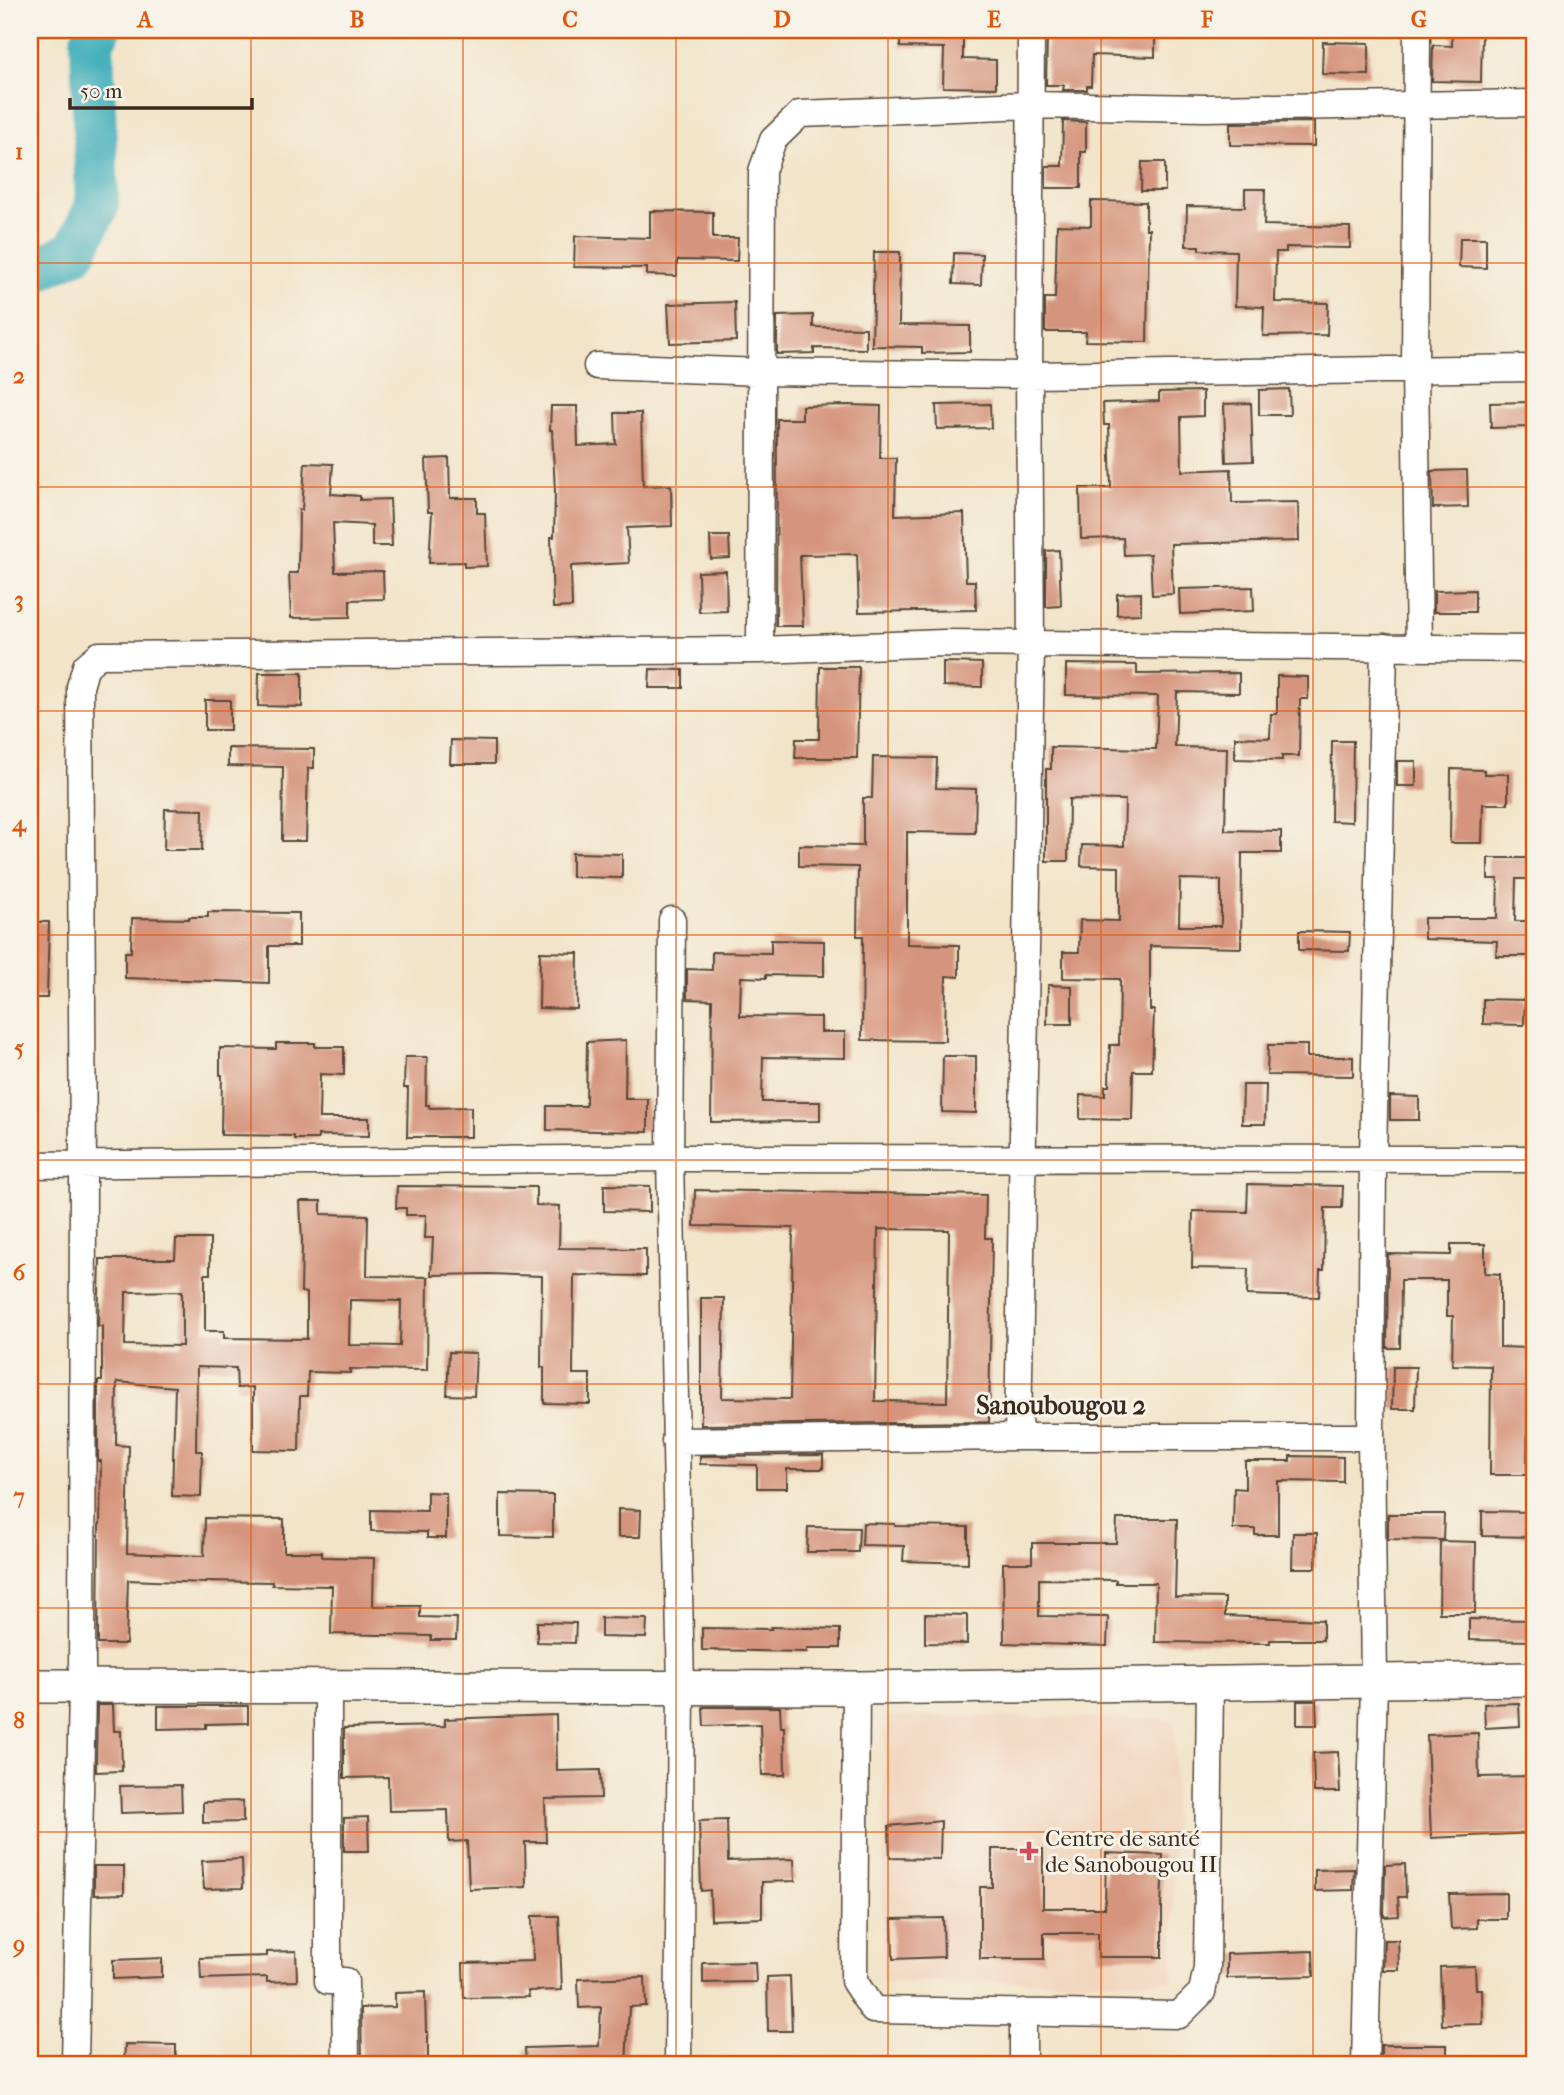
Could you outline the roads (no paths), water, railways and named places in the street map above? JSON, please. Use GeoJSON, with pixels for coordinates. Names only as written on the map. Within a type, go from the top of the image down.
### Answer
{"type":"FeatureCollection","features":[{"type":"Feature","properties":{"kind":"main road"},"geometry":{"type":"LineString","coordinates":[[30,1686],[856,1688],[1534,1679]]}},
{"type":"Feature","properties":{"kind":"street"},"geometry":{"type":"LineString","coordinates":[[1018,1437],[1031,644],[1031,30]]}},
{"type":"Feature","properties":{"kind":"street"},"geometry":{"type":"LineString","coordinates":[[1417,30],[1415,370],[1419,648]]}},
{"type":"Feature","properties":{"kind":"street"},"geometry":{"type":"LineString","coordinates":[[760,650],[762,171],[773,139],[800,114],[1029,105],[1205,108],[1534,103]]}},
{"type":"Feature","properties":{"kind":"street"},"geometry":{"type":"LineString","coordinates":[[597,366],[762,372],[1029,375],[1534,368]]}},
{"type":"Feature","properties":{"kind":"street"},"geometry":{"type":"LineString","coordinates":[[75,2065],[82,1686],[80,687],[86,666],[99,655],[760,650],[944,643],[1534,649]]}},
{"type":"Feature","properties":{"kind":"street"},"geometry":{"type":"LineString","coordinates":[[1365,2065],[1374,1681],[1371,1437],[1373,1158],[1384,648]]}},
{"type":"Feature","properties":{"kind":"street"},"geometry":{"type":"LineString","coordinates":[[672,920],[670,1158],[681,1688],[678,2065]]}},
{"type":"Feature","properties":{"kind":"street"},"geometry":{"type":"LineString","coordinates":[[30,1165],[670,1158],[1534,1159]]}},
{"type":"Feature","properties":{"kind":"street"},"geometry":{"type":"LineString","coordinates":[[675,1441],[1371,1437]]}},
{"type":"Feature","properties":{"kind":"street"},"geometry":{"type":"LineString","coordinates":[[856,1688],[854,1981],[873,2010],[1179,2015],[1202,1992],[1207,1968],[1210,1682]]}},
{"type":"Feature","properties":{"kind":"street"},"geometry":{"type":"LineString","coordinates":[[328,1687],[328,1981],[345,1982],[346,2065]]}},
{"type":"Feature","properties":{"kind":"street"},"geometry":{"type":"LineString","coordinates":[[1023,2012],[1023,2065]]}},
{"type":"Feature","properties":{"kind":"waterway"},"geometry":{"type":"LineString","coordinates":[[30,273],[75,251],[97,206],[92,41],[99,30]]}},
{"type":"Feature","properties":{"kind":"place","name":"Centre de santé de Sanobougou II"},"geometry":{"type":"Point","coordinates":[1029,1851]}},
{"type":"Feature","properties":{"kind":"district","name":"Sanoubougou 2"},"geometry":{"type":"Point","coordinates":[1061,1405]}}]}
